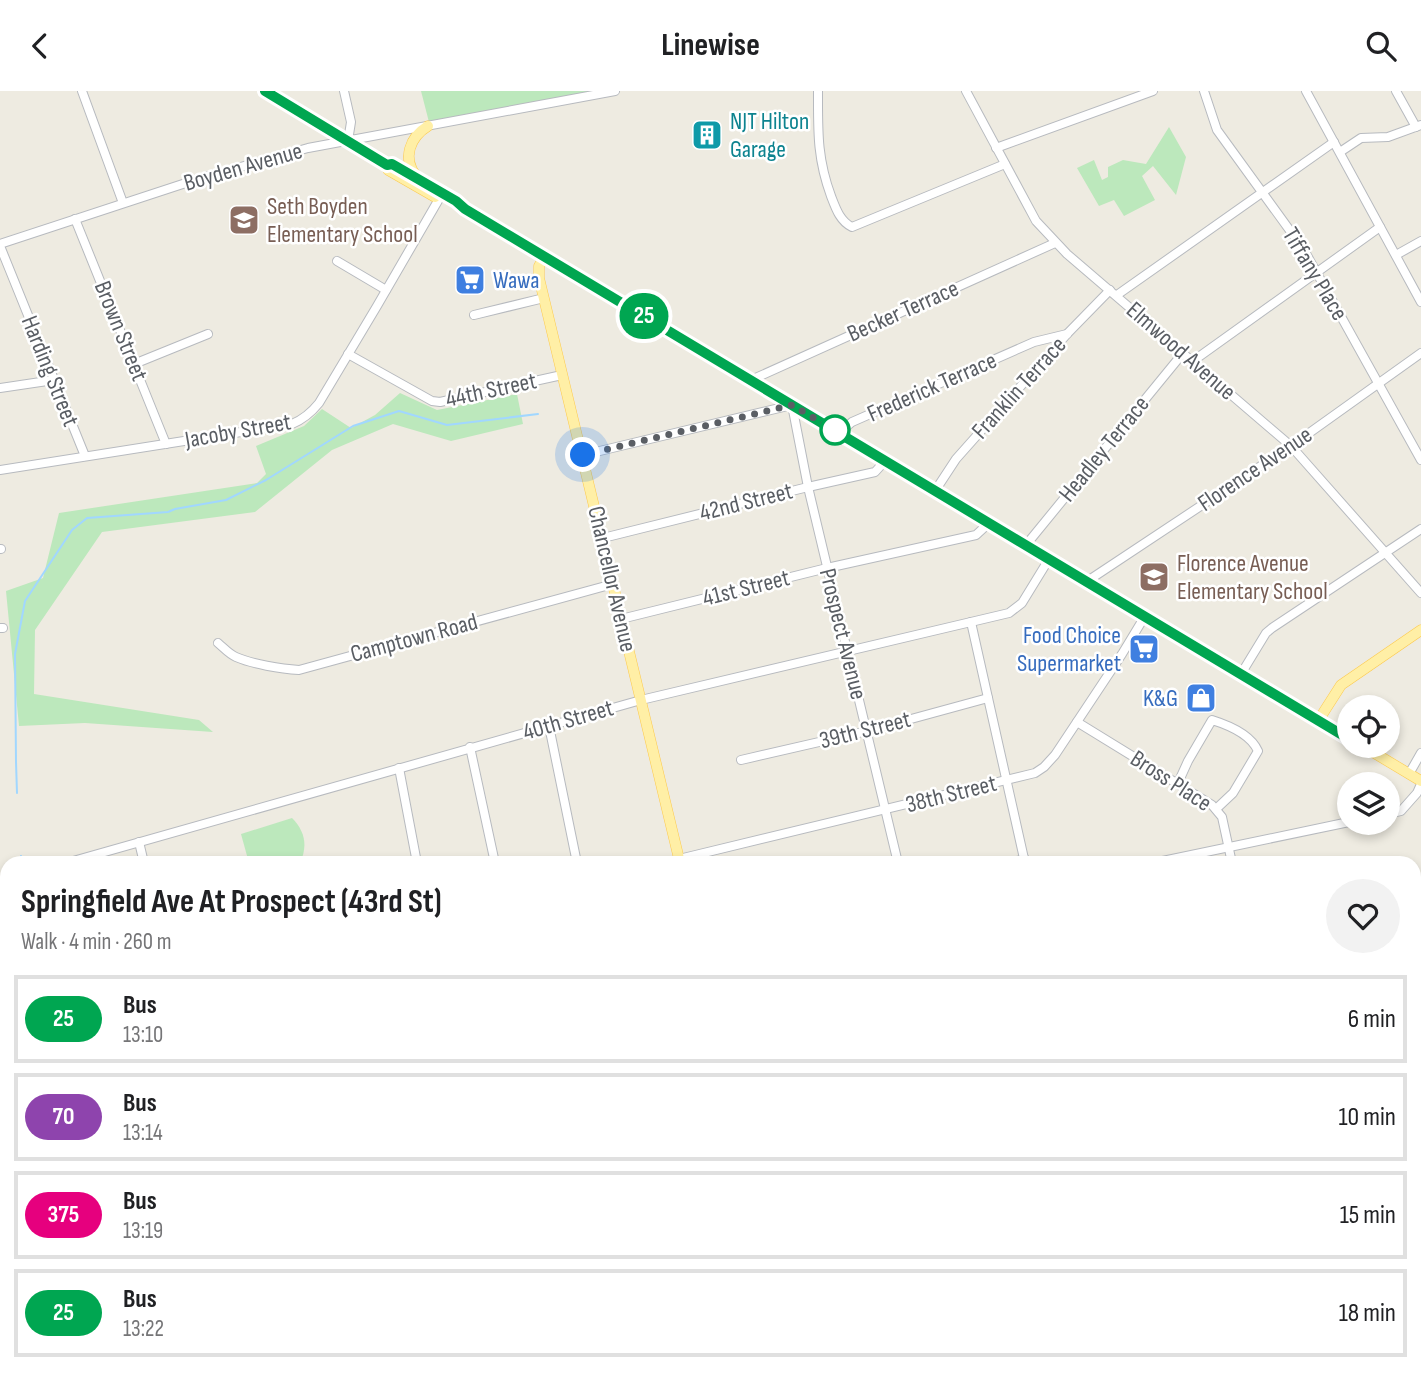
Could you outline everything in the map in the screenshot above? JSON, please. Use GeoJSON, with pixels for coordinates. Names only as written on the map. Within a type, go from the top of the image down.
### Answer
{"type":"FeatureCollection","features":[{"type":"Feature","properties":{"kind":"main road"},"geometry":{"type":"LineString","coordinates":[[265,91],[387,165],[392,164],[456,201],[465,209],[1337,732]]}},
{"type":"Feature","properties":{"kind":"main road"},"geometry":{"type":"LineString","coordinates":[[424,183],[413,173],[408,155],[412,141],[428,126]]}},
{"type":"Feature","properties":{"kind":"main road"},"geometry":{"type":"LineString","coordinates":[[387,165],[388,170],[439,199],[465,209]]}},
{"type":"Feature","properties":{"kind":"main road","name":"Chancellor Avenue"},"geometry":{"type":"LineString","coordinates":[[545,256],[539,267],[539,278],[678,856]]}},
{"type":"Feature","properties":{"kind":"main road"},"geometry":{"type":"LineString","coordinates":[[1318,721],[1340,685],[1421,631]]}},
{"type":"Feature","properties":{"kind":"main road"},"geometry":{"type":"LineString","coordinates":[[1383,758],[1421,783]]}},
{"type":"Feature","properties":{"kind":"street"},"geometry":{"type":"LineString","coordinates":[[82,91],[123,203]]}},
{"type":"Feature","properties":{"kind":"street"},"geometry":{"type":"LineString","coordinates":[[344,91],[351,122],[348,141]]}},
{"type":"Feature","properties":{"kind":"street","name":"Boyden Avenue"},"geometry":{"type":"LineString","coordinates":[[0,245],[248,164],[331,143],[615,91]]}},
{"type":"Feature","properties":{"kind":"street"},"geometry":{"type":"LineString","coordinates":[[818,91],[819,149],[823,174],[841,219],[852,227],[1005,164]]}},
{"type":"Feature","properties":{"kind":"street","name":"Elmwood Avenue"},"geometry":{"type":"LineString","coordinates":[[966,91],[1036,221],[1055,243],[1290,446],[1421,593]]}},
{"type":"Feature","properties":{"kind":"street"},"geometry":{"type":"LineString","coordinates":[[996,148],[1153,91]]}},
{"type":"Feature","properties":{"kind":"street","name":"Tiffany Place"},"geometry":{"type":"LineString","coordinates":[[1204,91],[1217,130],[1304,250],[1421,460]]}},
{"type":"Feature","properties":{"kind":"street"},"geometry":{"type":"LineString","coordinates":[[1306,91],[1421,302]]}},
{"type":"Feature","properties":{"kind":"street"},"geometry":{"type":"LineString","coordinates":[[1340,152],[1361,138],[1388,137],[1418,126],[1396,91]]}},
{"type":"Feature","properties":{"kind":"street","name":"Franklin Terrace"},"geometry":{"type":"LineString","coordinates":[[935,491],[956,459],[1067,334],[1113,293],[1334,142]]}},
{"type":"Feature","properties":{"kind":"street","name":"Jacoby Street"},"geometry":{"type":"LineString","coordinates":[[0,470],[292,424],[303,419],[319,403],[439,199]]}},
{"type":"Feature","properties":{"kind":"street","name":"Brown Street"},"geometry":{"type":"LineString","coordinates":[[75,219],[166,444]]}},
{"type":"Feature","properties":{"kind":"street"},"geometry":{"type":"LineString","coordinates":[[1193,361],[1380,226]]}},
{"type":"Feature","properties":{"kind":"street"},"geometry":{"type":"LineString","coordinates":[[1396,254],[1421,241]]}},
{"type":"Feature","properties":{"kind":"street","name":"Becker Terrace"},"geometry":{"type":"LineString","coordinates":[[751,380],[1055,243]]}},
{"type":"Feature","properties":{"kind":"street","name":"Harding Street"},"geometry":{"type":"LineString","coordinates":[[0,245],[85,456]]}},
{"type":"Feature","properties":{"kind":"street"},"geometry":{"type":"LineString","coordinates":[[337,261],[386,290]]}},
{"type":"Feature","properties":{"kind":"street"},"geometry":{"type":"LineString","coordinates":[[474,315],[544,298]]}},
{"type":"Feature","properties":{"kind":"street"},"geometry":{"type":"LineString","coordinates":[[134,364],[208,334]]}},
{"type":"Feature","properties":{"kind":"street","name":"Frederick Terrace"},"geometry":{"type":"LineString","coordinates":[[839,433],[852,422],[1034,342],[1067,334]]}},
{"type":"Feature","properties":{"kind":"street","name":"Headley Terrace"},"geometry":{"type":"LineString","coordinates":[[1026,545],[1183,353]]}},
{"type":"Feature","properties":{"kind":"street","name":"Florence Avenue"},"geometry":{"type":"LineString","coordinates":[[1086,582],[1290,446],[1421,353]]}},
{"type":"Feature","properties":{"kind":"street","name":"44th Street"},"geometry":{"type":"LineString","coordinates":[[348,354],[432,401],[440,402],[562,375]]}},
{"type":"Feature","properties":{"kind":"street"},"geometry":{"type":"LineString","coordinates":[[0,388],[54,380]]}},
{"type":"Feature","properties":{"kind":"street"},"geometry":{"type":"LineString","coordinates":[[583,455],[792,405]]}},
{"type":"Feature","properties":{"kind":"street","name":"Prospect Avenue"},"geometry":{"type":"LineString","coordinates":[[792,405],[808,487],[896,856]]}},
{"type":"Feature","properties":{"kind":"street","name":"42nd Street"},"geometry":{"type":"LineString","coordinates":[[603,538],[875,472],[886,461]]}},
{"type":"Feature","properties":{"kind":"street","name":"41st Street"},"geometry":{"type":"LineString","coordinates":[[621,619],[976,534],[989,523]]}},
{"type":"Feature","properties":{"kind":"street"},"geometry":{"type":"LineString","coordinates":[[1241,674],[1266,633],[1272,628],[1421,529]]}},
{"type":"Feature","properties":{"kind":"street","name":"40th Street"},"geometry":{"type":"LineString","coordinates":[[90,856],[640,700],[1009,613],[1022,603],[1049,559]]}},
{"type":"Feature","properties":{"kind":"street","name":"Camptown Road"},"geometry":{"type":"LineString","coordinates":[[218,643],[237,658],[299,670],[613,584]]}},
{"type":"Feature","properties":{"kind":"street","name":"38th Street"},"geometry":{"type":"LineString","coordinates":[[699,856],[1035,773],[1055,755],[1145,616]]}},
{"type":"Feature","properties":{"kind":"street"},"geometry":{"type":"LineString","coordinates":[[971,622],[1024,856]]}},
{"type":"Feature","properties":{"kind":"street","name":"39th Street"},"geometry":{"type":"LineString","coordinates":[[741,760],[867,731],[988,698]]}},
{"type":"Feature","properties":{"kind":"street"},"geometry":{"type":"LineString","coordinates":[[1178,783],[1191,754],[1212,720],[1245,736],[1258,751],[1233,793],[1216,809]]}},
{"type":"Feature","properties":{"kind":"street","name":"Bross Place"},"geometry":{"type":"LineString","coordinates":[[1077,722],[1216,809],[1222,817],[1231,856]]}},
{"type":"Feature","properties":{"kind":"street"},"geometry":{"type":"LineString","coordinates":[[549,726],[577,856]]}},
{"type":"Feature","properties":{"kind":"street"},"geometry":{"type":"LineString","coordinates":[[470,747],[493,856]]}},
{"type":"Feature","properties":{"kind":"street"},"geometry":{"type":"LineString","coordinates":[[1409,774],[1421,753]]}},
{"type":"Feature","properties":{"kind":"street"},"geometry":{"type":"LineString","coordinates":[[399,768],[417,856]]}},
{"type":"Feature","properties":{"kind":"street"},"geometry":{"type":"LineString","coordinates":[[1400,811],[1417,793],[1421,783]]}},
{"type":"Feature","properties":{"kind":"street"},"geometry":{"type":"LineString","coordinates":[[1186,856],[1337,824]]}},
{"type":"Feature","properties":{"kind":"street"},"geometry":{"type":"LineString","coordinates":[[139,842],[142,856]]}},
{"type":"Feature","properties":{"kind":"green space"},"geometry":{"type":"Polygon","coordinates":[[[421,91],[603,91],[430,126],[421,91]]]}},
{"type":"Feature","properties":{"kind":"green space"},"geometry":{"type":"Polygon","coordinates":[[[1169,127],[1186,157],[1176,195],[1153,166],[1142,176],[1155,200],[1124,216],[1114,200],[1099,206],[1077,168],[1094,160],[1102,180],[1108,177],[1108,167],[1123,160],[1146,164],[1169,127]]]}},
{"type":"Feature","properties":{"kind":"green space"},"geometry":{"type":"Polygon","coordinates":[[[400,393],[437,410],[517,394],[523,424],[451,441],[393,424],[332,450],[255,512],[102,532],[35,630],[34,694],[199,720],[213,732],[85,723],[19,726],[6,591],[43,578],[59,513],[257,483],[266,474],[256,446],[304,426],[322,409],[351,428],[375,415],[400,393]]]}},
{"type":"Feature","properties":{"kind":"green space"},"geometry":{"type":"Polygon","coordinates":[[[292,818],[304,839],[304,851],[302,856],[247,856],[241,834],[292,818]]]}},
{"type":"Feature","properties":{"kind":"waterway"},"geometry":{"type":"LineString","coordinates":[[17,793],[15,654],[25,601],[72,530],[87,518],[168,512],[226,500],[266,480],[353,426],[399,411],[447,425],[538,414]]}},
{"type":"Feature","properties":{"kind":"bus line","name":"25"},"geometry":{"type":"LineString","coordinates":[[265,91],[387,165],[392,164],[456,201],[465,209],[1337,732]]}},
{"type":"Feature","properties":{"kind":"place","name":"NJT Hilton Garage"},"geometry":{"type":"Point","coordinates":[707,135]}},
{"type":"Feature","properties":{"kind":"place","name":"Seth Boyden Elementary School"},"geometry":{"type":"Point","coordinates":[244,220]}},
{"type":"Feature","properties":{"kind":"place","name":"Wawa"},"geometry":{"type":"Point","coordinates":[470,280]}},
{"type":"Feature","properties":{"kind":"place","name":"Florence Avenue Elementary School"},"geometry":{"type":"Point","coordinates":[1154,577]}},
{"type":"Feature","properties":{"kind":"place","name":"Food Choice Supermarket"},"geometry":{"type":"Point","coordinates":[1144,649]}},
{"type":"Feature","properties":{"kind":"place","name":"K&G"},"geometry":{"type":"Point","coordinates":[1201,698]}},
{"type":"Feature","properties":{"kind":"route"},"geometry":{"type":"LineString","coordinates":[[583,455],[792,405],[839,433],[835,430]]}}]}
